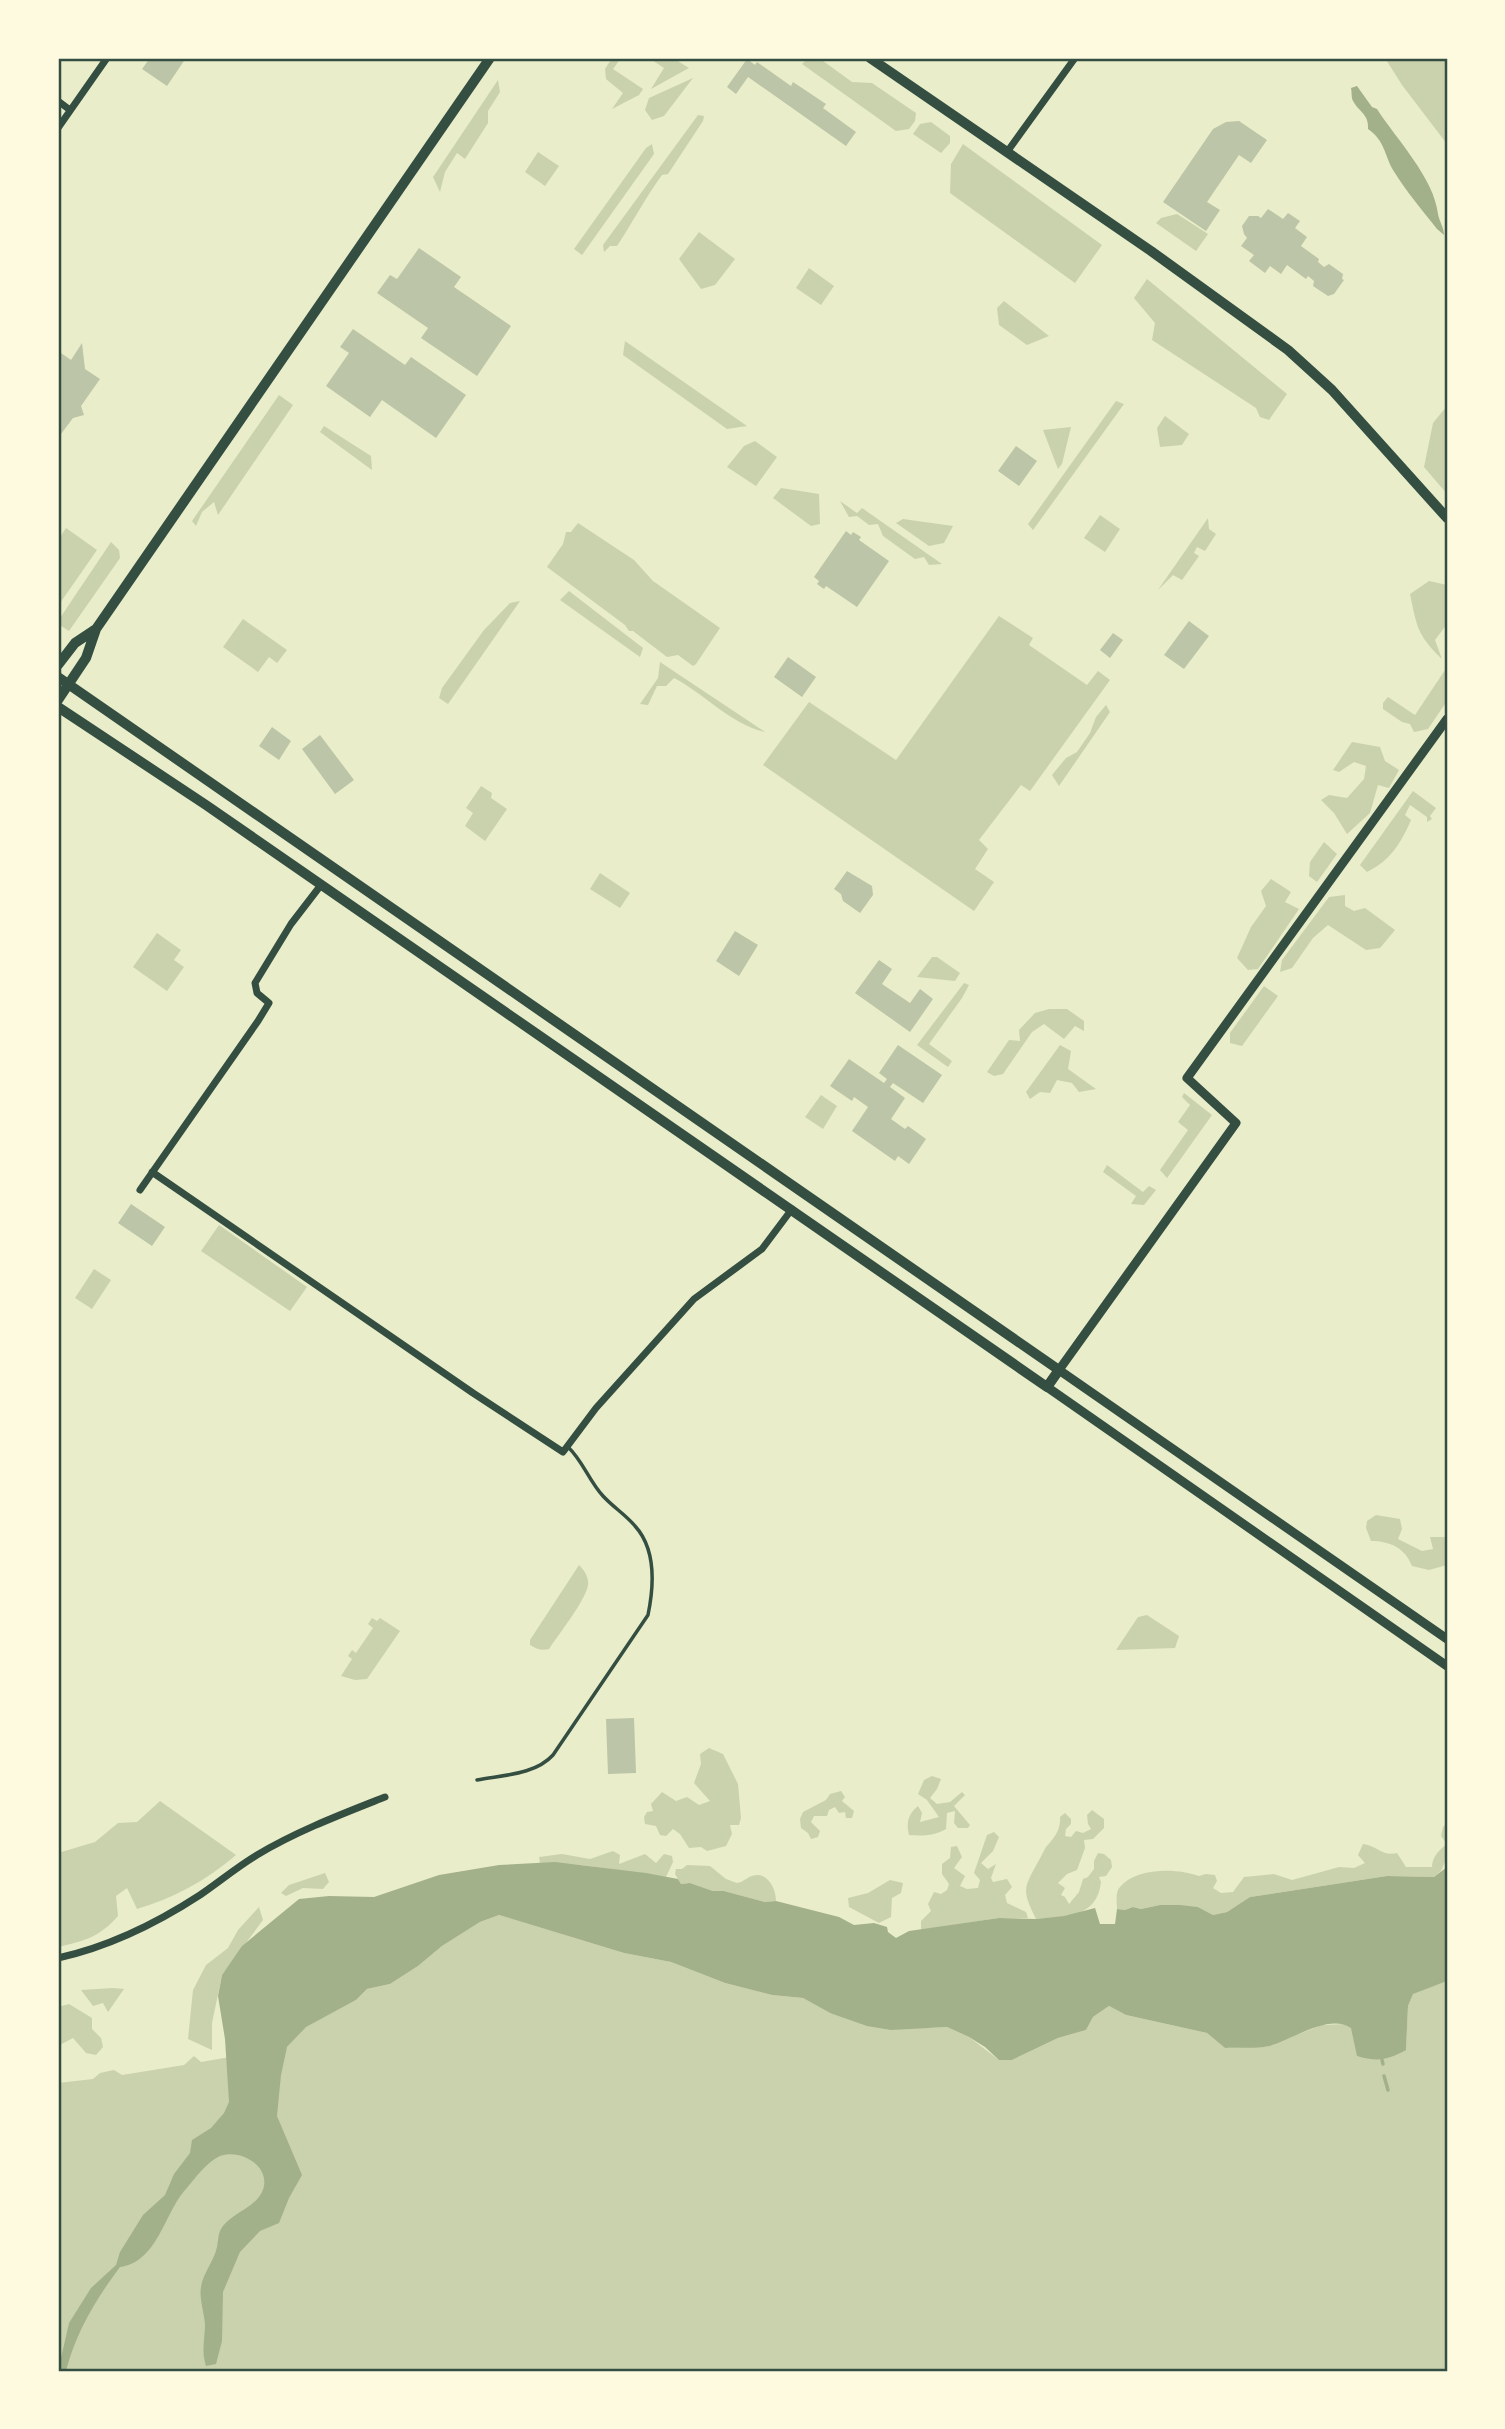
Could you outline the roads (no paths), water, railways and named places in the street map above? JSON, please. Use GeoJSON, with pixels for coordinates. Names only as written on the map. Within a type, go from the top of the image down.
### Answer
{"type":"FeatureCollection","features":[{"type":"Feature","properties":{"kind":"main road"},"geometry":{"type":"LineString","coordinates":[[58,700],[86,658],[96,629],[490,58]]}},
{"type":"Feature","properties":{"kind":"main road"},"geometry":{"type":"LineString","coordinates":[[870,58],[1183,274],[1287,350],[1352,410],[1447,518]]}},
{"type":"Feature","properties":{"kind":"main road"},"geometry":{"type":"LineString","coordinates":[[58,665],[75,643],[96,629]]}},
{"type":"Feature","properties":{"kind":"main road"},"geometry":{"type":"LineString","coordinates":[[58,677],[1059,1370],[1047,1387],[206,805],[58,707]]}},
{"type":"Feature","properties":{"kind":"main road"},"geometry":{"type":"LineString","coordinates":[[391,934],[404,917]]}},
{"type":"Feature","properties":{"kind":"main road"},"geometry":{"type":"LineString","coordinates":[[670,1126],[681,1110]]}},
{"type":"Feature","properties":{"kind":"street"},"geometry":{"type":"LineString","coordinates":[[58,128],[107,58]]}},
{"type":"Feature","properties":{"kind":"street"},"geometry":{"type":"LineString","coordinates":[[1007,152],[1075,58]]}},
{"type":"Feature","properties":{"kind":"street"},"geometry":{"type":"LineString","coordinates":[[58,102],[70,110]]}},
{"type":"Feature","properties":{"kind":"street"},"geometry":{"type":"LineString","coordinates":[[1447,719],[1187,1078],[1236,1123],[1059,1370],[1447,1639]]}},
{"type":"Feature","properties":{"kind":"street"},"geometry":{"type":"LineString","coordinates":[[140,1190],[269,1003],[257,993],[255,983],[291,924],[321,885]]}},
{"type":"Feature","properties":{"kind":"street"},"geometry":{"type":"LineString","coordinates":[[152,1172],[473,1393],[566,1450],[596,1408],[694,1299],[762,1248],[792,1209]]}},
{"type":"Feature","properties":{"kind":"street"},"geometry":{"type":"LineString","coordinates":[[1047,1387],[1447,1666]]}},
{"type":"Feature","properties":{"kind":"street"},"geometry":{"type":"LineString","coordinates":[[58,1958],[106,1944],[142,1928],[199,1895],[257,1855],[325,1821],[384,1797]]}},
{"type":"Feature","properties":{"kind":"lane"},"geometry":{"type":"LineString","coordinates":[[477,1780],[544,1765],[648,1615],[652,1596],[651,1563],[647,1544],[636,1527],[603,1496],[566,1450]]}},
{"type":"Feature","properties":{"kind":"waterway"},"geometry":{"type":"LineString","coordinates":[[1382,2060],[1383,2064]]}},
{"type":"Feature","properties":{"kind":"waterway"},"geometry":{"type":"LineString","coordinates":[[1384,2076],[1388,2090]]}}]}
